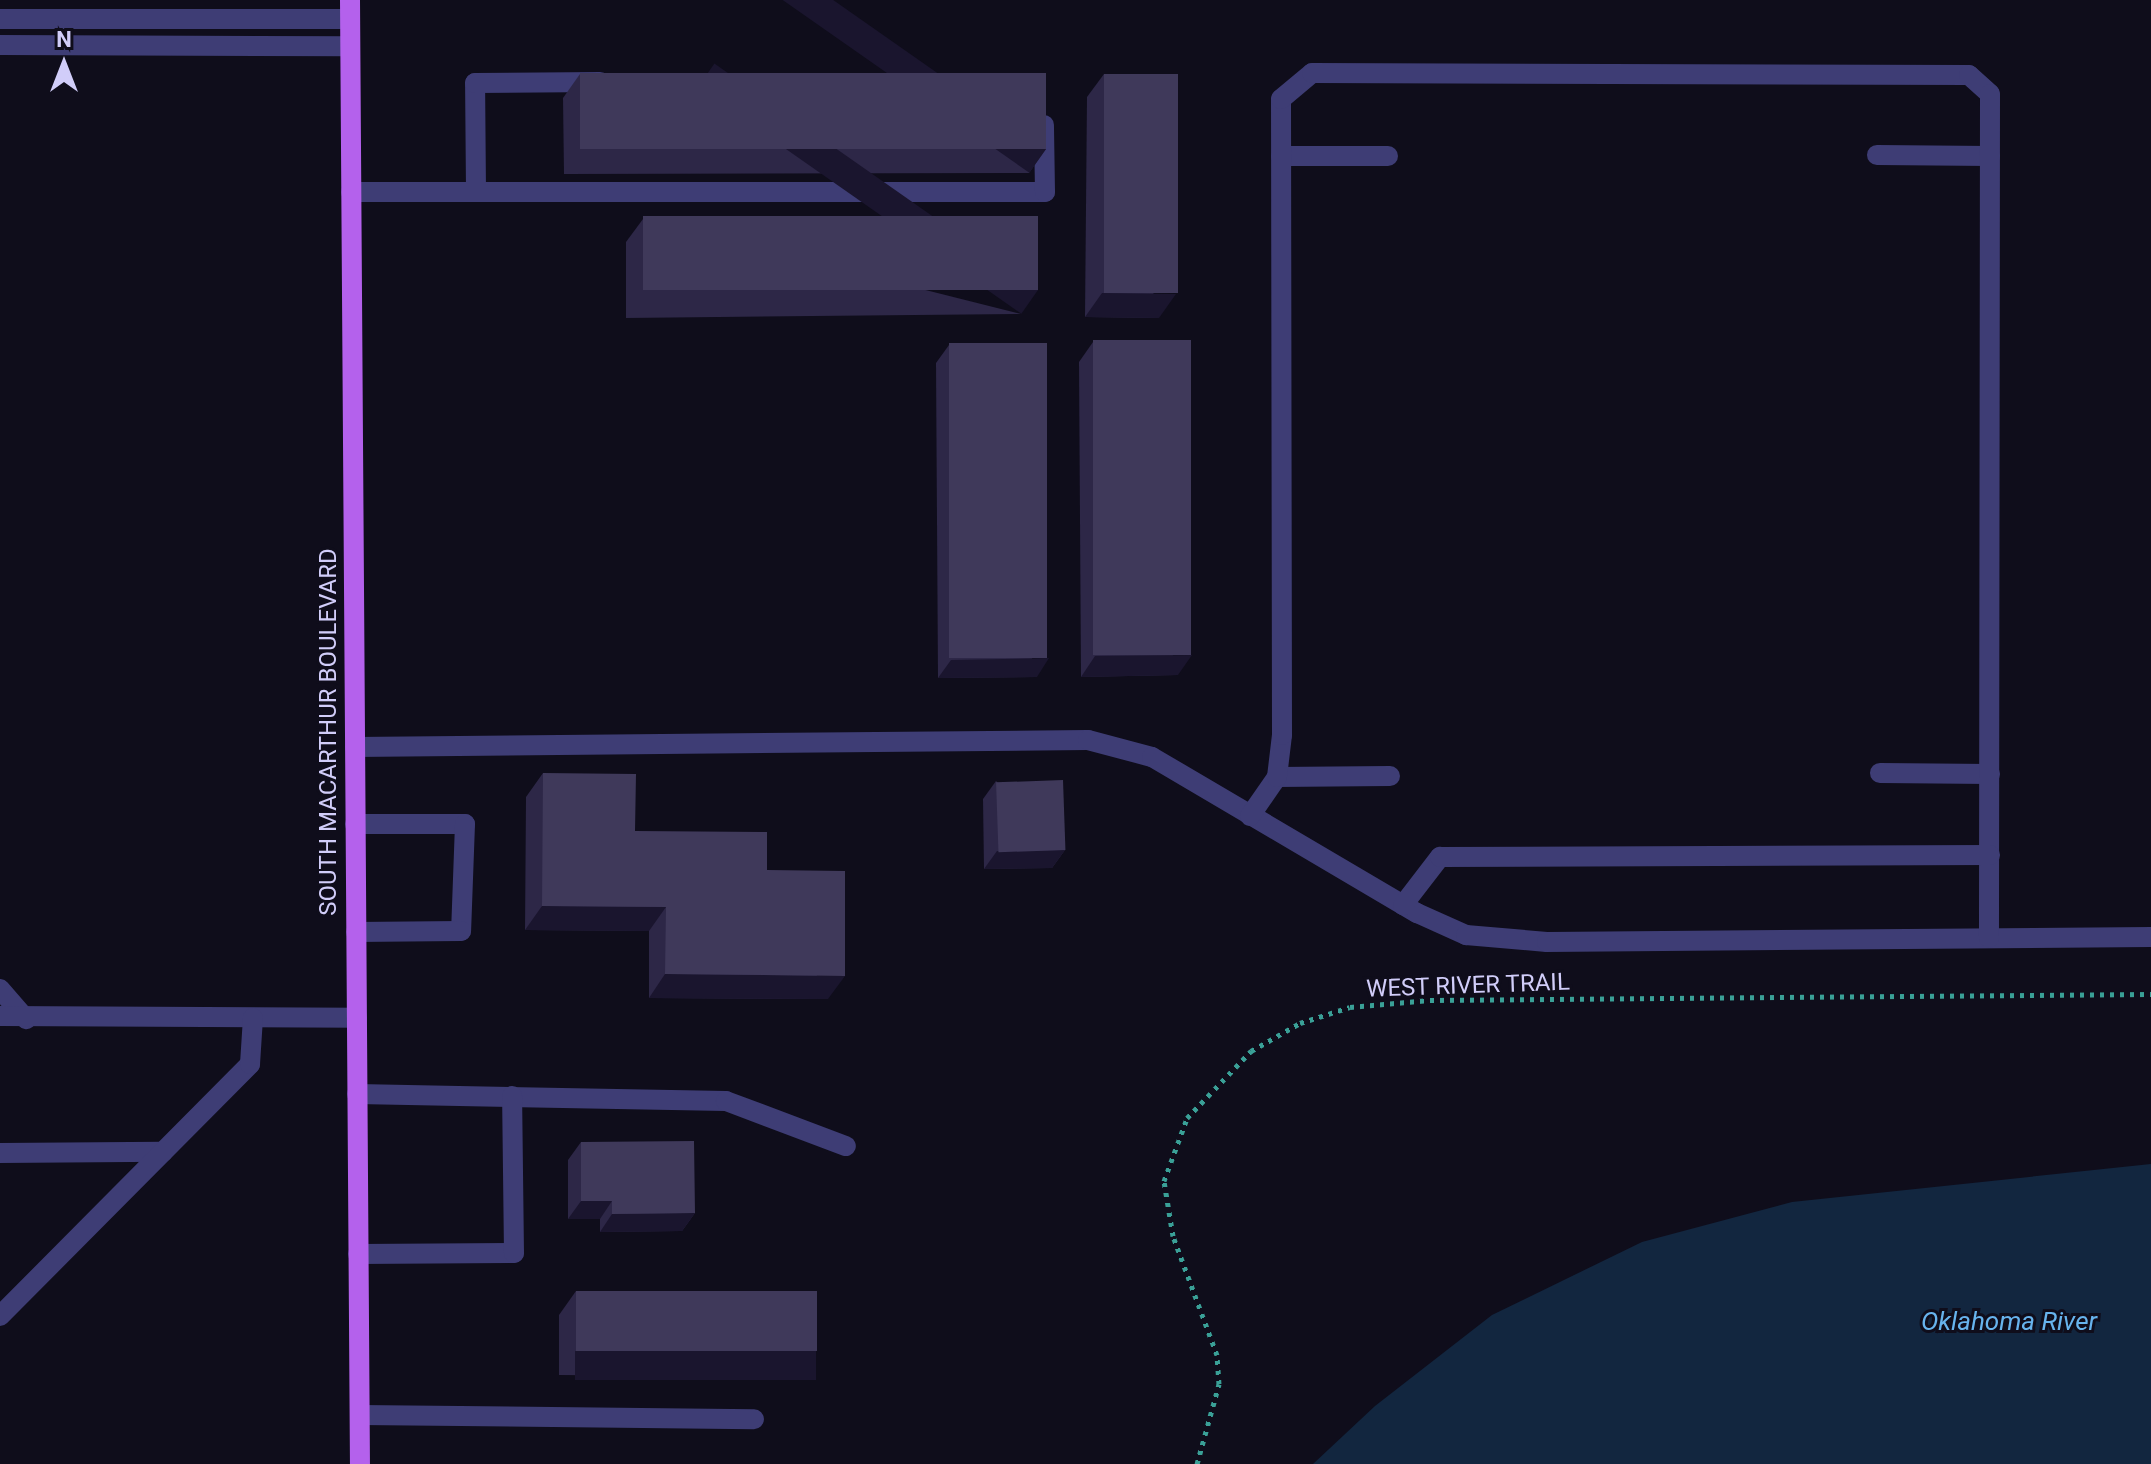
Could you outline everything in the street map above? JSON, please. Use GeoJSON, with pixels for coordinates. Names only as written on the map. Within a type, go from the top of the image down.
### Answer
{"type":"FeatureCollection","features":[{"type":"Feature","properties":{"kind":"main road","name":"SOUTH MACARTHUR BOULEVARD"},"geometry":{"type":"LineString","coordinates":[[350,10],[360,1464]]}},
{"type":"Feature","properties":{"kind":"street"},"geometry":{"type":"LineString","coordinates":[[0,19],[350,10]]}},
{"type":"Feature","properties":{"kind":"street"},"geometry":{"type":"LineString","coordinates":[[0,45],[350,46]]}},
{"type":"Feature","properties":{"kind":"street"},"geometry":{"type":"LineString","coordinates":[[1250,816],[1277,777],[1282,735],[1281,99],[1312,73],[1969,75],[1990,94],[1989,938]]}},
{"type":"Feature","properties":{"kind":"street"},"geometry":{"type":"LineString","coordinates":[[476,190],[475,83],[629,82]]}},
{"type":"Feature","properties":{"kind":"street"},"geometry":{"type":"LineString","coordinates":[[351,192],[1045,192],[1044,97]]}},
{"type":"Feature","properties":{"kind":"street"},"geometry":{"type":"LineString","coordinates":[[1877,155],[1990,156]]}},
{"type":"Feature","properties":{"kind":"street"},"geometry":{"type":"LineString","coordinates":[[1281,156],[1388,156]]}},
{"type":"Feature","properties":{"kind":"street"},"geometry":{"type":"LineString","coordinates":[[355,747],[1088,740],[1152,757],[1403,905],[1466,935],[1547,942],[2151,937]]}},
{"type":"Feature","properties":{"kind":"street"},"geometry":{"type":"LineString","coordinates":[[1880,773],[1990,774]]}},
{"type":"Feature","properties":{"kind":"street"},"geometry":{"type":"LineString","coordinates":[[1277,777],[1390,776]]}},
{"type":"Feature","properties":{"kind":"street"},"geometry":{"type":"LineString","coordinates":[[355,824],[465,824],[461,931],[356,932]]}},
{"type":"Feature","properties":{"kind":"street"},"geometry":{"type":"LineString","coordinates":[[1403,905],[1440,857],[1990,855]]}},
{"type":"Feature","properties":{"kind":"street"},"geometry":{"type":"LineString","coordinates":[[0,989],[26,1019]]}},
{"type":"Feature","properties":{"kind":"street"},"geometry":{"type":"LineString","coordinates":[[0,1016],[26,1019],[357,1018]]}},
{"type":"Feature","properties":{"kind":"street"},"geometry":{"type":"LineString","coordinates":[[0,1316],[250,1064],[253,1018]]}},
{"type":"Feature","properties":{"kind":"street"},"geometry":{"type":"LineString","coordinates":[[357,1094],[726,1101],[846,1146]]}},
{"type":"Feature","properties":{"kind":"street"},"geometry":{"type":"LineString","coordinates":[[358,1254],[514,1253],[512,1096]]}},
{"type":"Feature","properties":{"kind":"street"},"geometry":{"type":"LineString","coordinates":[[0,1153],[163,1152]]}},
{"type":"Feature","properties":{"kind":"street"},"geometry":{"type":"LineString","coordinates":[[360,1415],[754,1419]]}},
{"type":"Feature","properties":{"kind":"path","name":"WEST RIVER TRAIL"},"geometry":{"type":"LineString","coordinates":[[1197,1464],[1219,1384],[1217,1355],[1173,1236],[1164,1181],[1187,1118],[1251,1051],[1300,1023],[1350,1007],[1430,1000],[2151,994]]}},
{"type":"Feature","properties":{"kind":"water","name":"Oklahoma River"},"geometry":{"type":"Polygon","coordinates":[[[2151,1164],[2151,1464],[1313,1464],[1375,1406],[1492,1315],[1642,1242],[1792,1202],[2151,1164]]]}},
{"type":"Feature","properties":{"kind":"building"},"geometry":{"type":"Polygon","coordinates":[[[580,73],[1046,73],[1046,149],[580,149],[580,73]]]}},
{"type":"Feature","properties":{"kind":"building"},"geometry":{"type":"Polygon","coordinates":[[[1104,74],[1178,74],[1178,293],[1104,293],[1104,74]]]}},
{"type":"Feature","properties":{"kind":"building"},"geometry":{"type":"Polygon","coordinates":[[[643,216],[1038,216],[1038,290],[643,290],[643,216]]]}},
{"type":"Feature","properties":{"kind":"building"},"geometry":{"type":"Polygon","coordinates":[[[1093,340],[1191,340],[1191,655],[1093,655],[1093,340]]]}},
{"type":"Feature","properties":{"kind":"building"},"geometry":{"type":"Polygon","coordinates":[[[949,343],[1047,343],[1047,658],[949,658],[949,343]]]}},
{"type":"Feature","properties":{"kind":"building"},"geometry":{"type":"Polygon","coordinates":[[[543,773],[636,774],[635,831],[767,832],[767,870],[845,871],[845,976],[665,974],[666,907],[542,906],[543,773]]]}},
{"type":"Feature","properties":{"kind":"building"},"geometry":{"type":"Polygon","coordinates":[[[1063,780],[1065,850],[998,852],[996,782],[1063,780]]]}},
{"type":"Feature","properties":{"kind":"building"},"geometry":{"type":"Polygon","coordinates":[[[694,1141],[695,1213],[612,1214],[612,1201],[581,1201],[581,1142],[694,1141]]]}},
{"type":"Feature","properties":{"kind":"building"},"geometry":{"type":"Polygon","coordinates":[[[576,1291],[817,1291],[817,1351],[576,1351],[576,1291]]]}}]}
